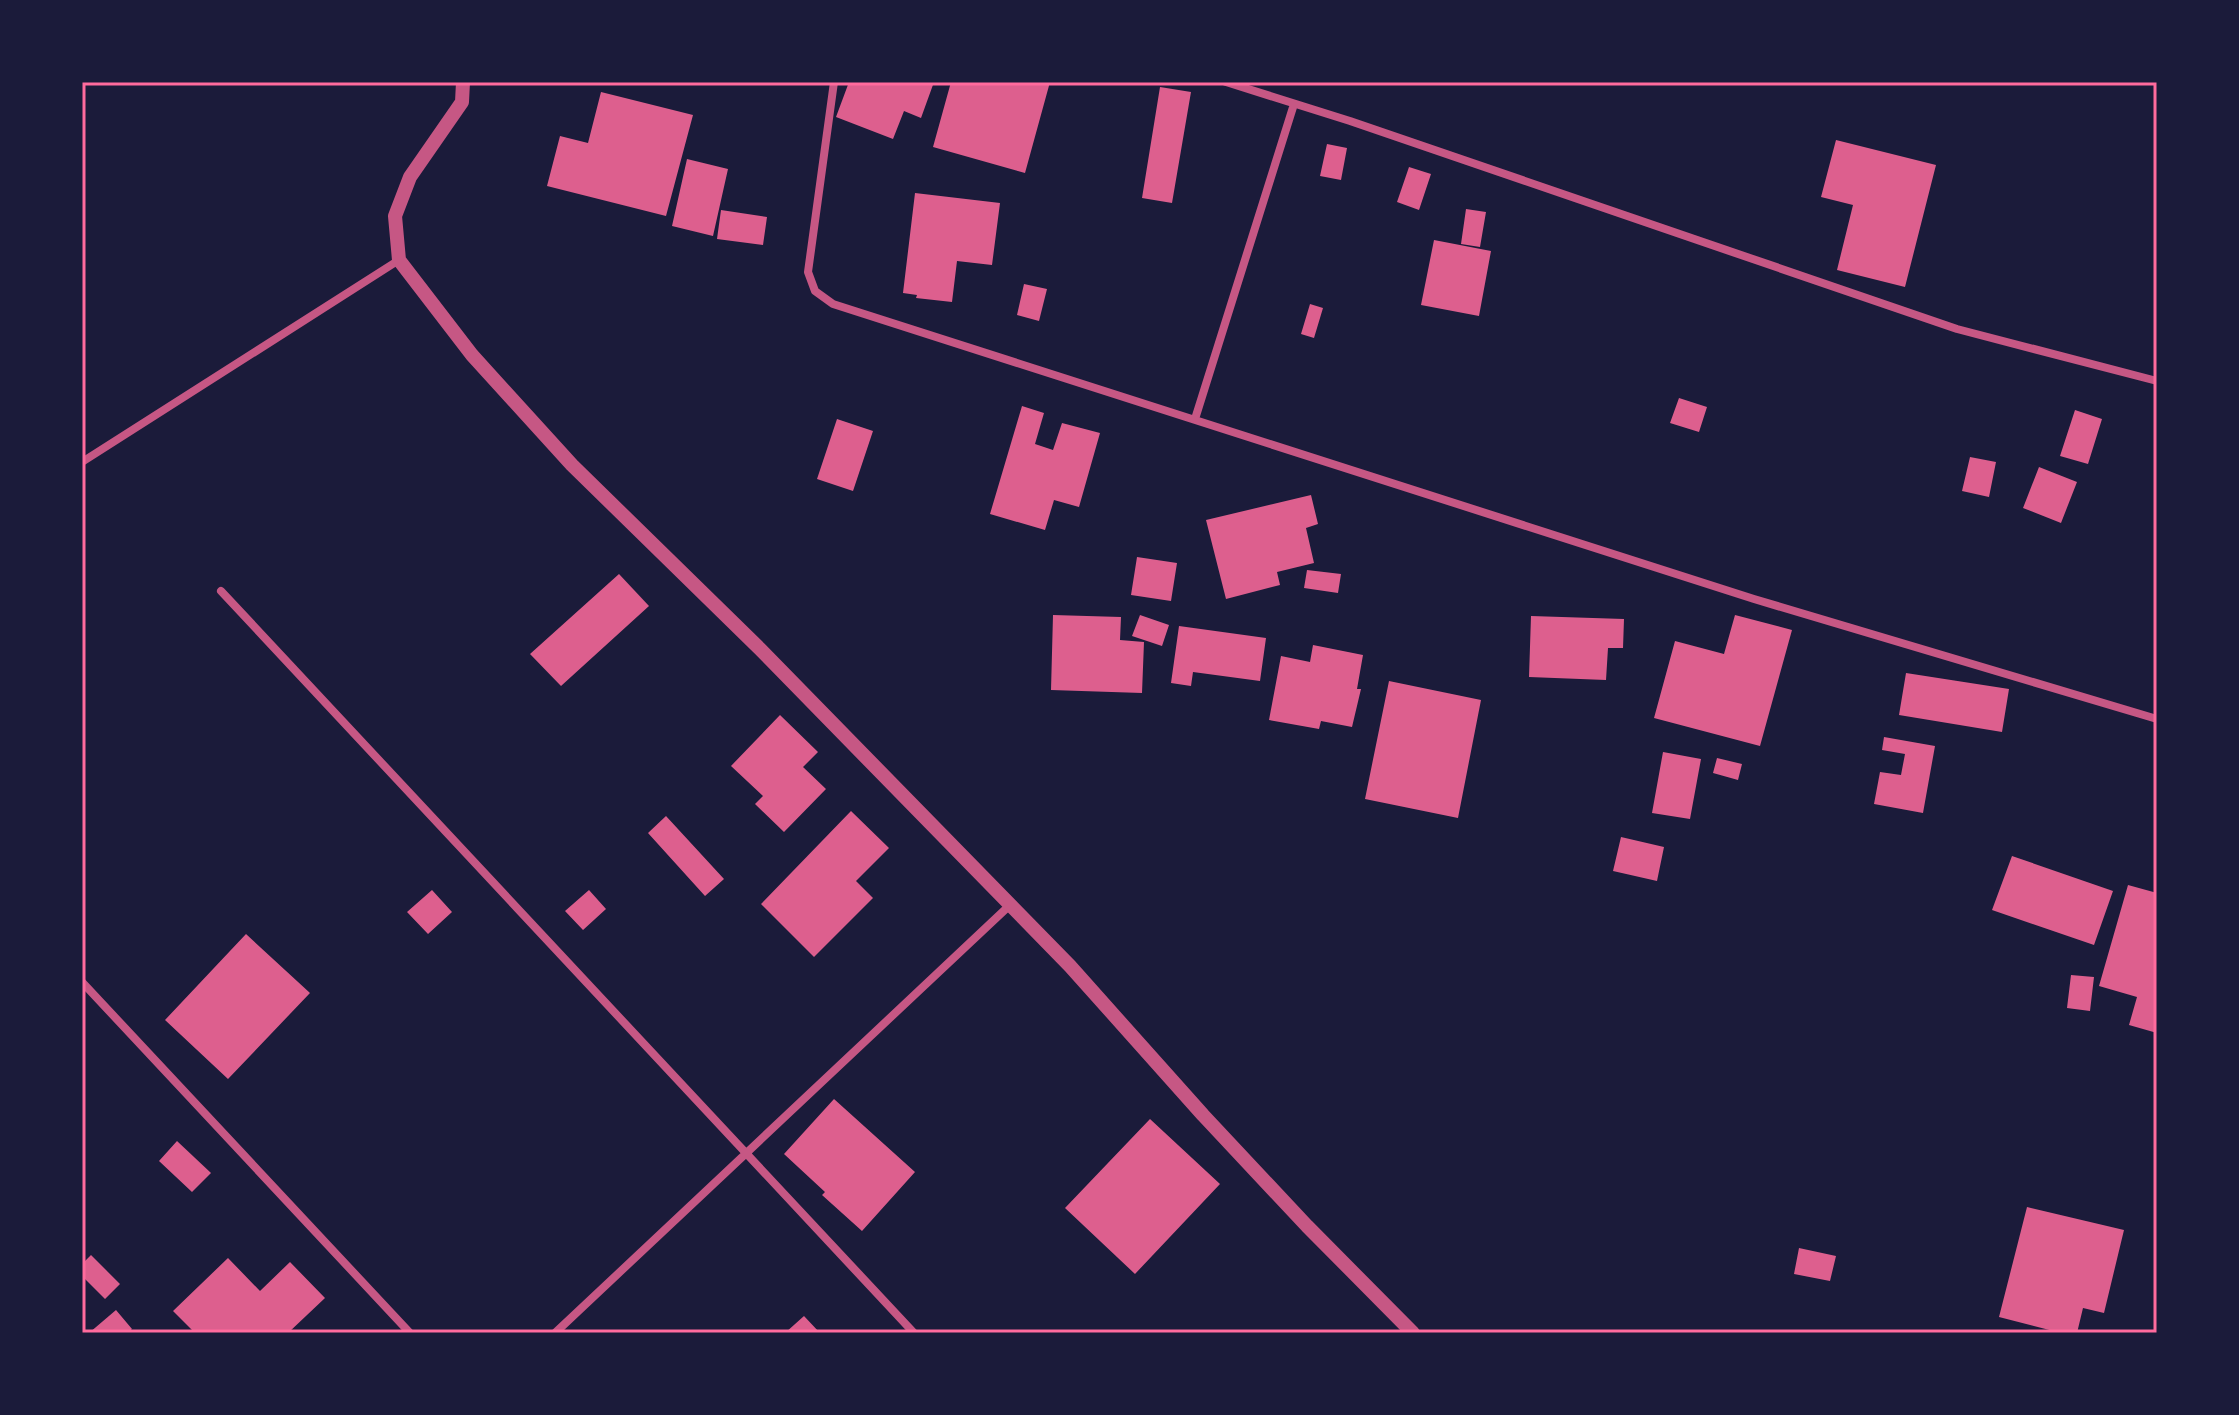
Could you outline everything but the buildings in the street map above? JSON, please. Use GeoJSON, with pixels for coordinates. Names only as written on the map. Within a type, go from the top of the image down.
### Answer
{"type":"FeatureCollection","features":[{"type":"Feature","properties":{"kind":"street"},"geometry":{"type":"LineString","coordinates":[[463,82],[462,102],[410,177],[395,216],[399,260],[472,355],[572,465],[760,649],[1070,966],[1296,1215],[1413,1333]]}},
{"type":"Feature","properties":{"kind":"street"},"geometry":{"type":"LineString","coordinates":[[834,82],[808,272],[815,291],[833,304],[1754,599],[2157,719]]}},
{"type":"Feature","properties":{"kind":"street"},"geometry":{"type":"LineString","coordinates":[[1226,82],[1364,126],[1957,329],[2157,381]]}},
{"type":"Feature","properties":{"kind":"street"},"geometry":{"type":"LineString","coordinates":[[1195,419],[1294,104]]}},
{"type":"Feature","properties":{"kind":"street"},"geometry":{"type":"LineString","coordinates":[[82,462],[399,260]]}},
{"type":"Feature","properties":{"kind":"street"},"geometry":{"type":"LineString","coordinates":[[221,591],[914,1333]]}},
{"type":"Feature","properties":{"kind":"street"},"geometry":{"type":"LineString","coordinates":[[555,1333],[1010,905]]}},
{"type":"Feature","properties":{"kind":"street"},"geometry":{"type":"LineString","coordinates":[[82,982],[410,1333]]}}]}
